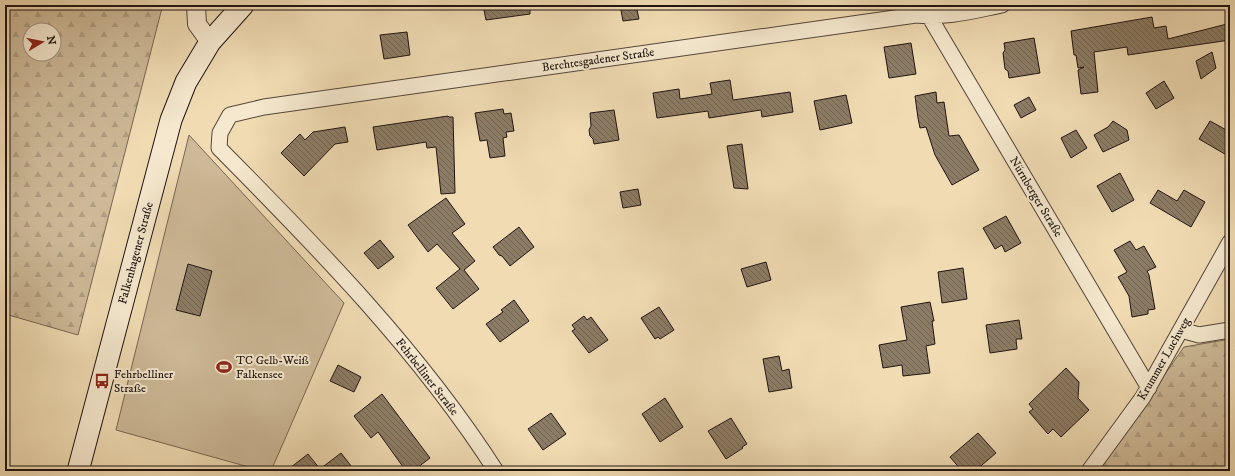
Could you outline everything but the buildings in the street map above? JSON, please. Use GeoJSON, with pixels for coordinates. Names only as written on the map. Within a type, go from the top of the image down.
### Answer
{"type":"FeatureCollection","features":[{"type":"Feature","properties":{"kind":"main road","name":"Falkenhagener Straße"},"geometry":{"type":"LineString","coordinates":[[78,471],[171,120],[186,82],[210,42],[243,5]]}},
{"type":"Feature","properties":{"kind":"street"},"geometry":{"type":"LineString","coordinates":[[196,5],[197,24],[210,42]]}},
{"type":"Feature","properties":{"kind":"street","name":"Berchtesgadener Straße"},"geometry":{"type":"LineString","coordinates":[[219,148],[220,133],[230,115],[264,107],[916,15],[926,11],[953,15],[1002,5]]}},
{"type":"Feature","properties":{"kind":"street","name":"Nürnberger Straße"},"geometry":{"type":"LineString","coordinates":[[926,11],[1149,388]]}},
{"type":"Feature","properties":{"kind":"street","name":"Fehrbelliner Straße"},"geometry":{"type":"LineString","coordinates":[[219,148],[326,257],[407,349],[478,442],[496,471]]}},
{"type":"Feature","properties":{"kind":"street","name":"Krummer Luchweg"},"geometry":{"type":"LineString","coordinates":[[1089,471],[1149,388],[1230,242]]}},
{"type":"Feature","properties":{"kind":"street"},"geometry":{"type":"LineString","coordinates":[[1181,330],[1199,335],[1230,330]]}},
{"type":"Feature","properties":{"kind":"green space"},"geometry":{"type":"Polygon","coordinates":[[[5,5],[159,5],[162,8],[78,335],[5,314],[5,5]]]}},
{"type":"Feature","properties":{"kind":"green space","name":"TC Gelb-Weiß Falkensee"},"geometry":{"type":"Polygon","coordinates":[[[189,135],[344,303],[271,471],[263,471],[116,430],[189,135]]]}},
{"type":"Feature","properties":{"kind":"green space"},"geometry":{"type":"Polygon","coordinates":[[[1230,339],[1230,471],[1097,471],[1184,347],[1230,339]]]}},
{"type":"Feature","properties":{"kind":"place","name":"TC Gelb-Weiß Falkensee"},"geometry":{"type":"Point","coordinates":[224,367]}},
{"type":"Feature","properties":{"kind":"place","name":"Fehrbelliner Straße"},"geometry":{"type":"Point","coordinates":[102,381]}}]}
